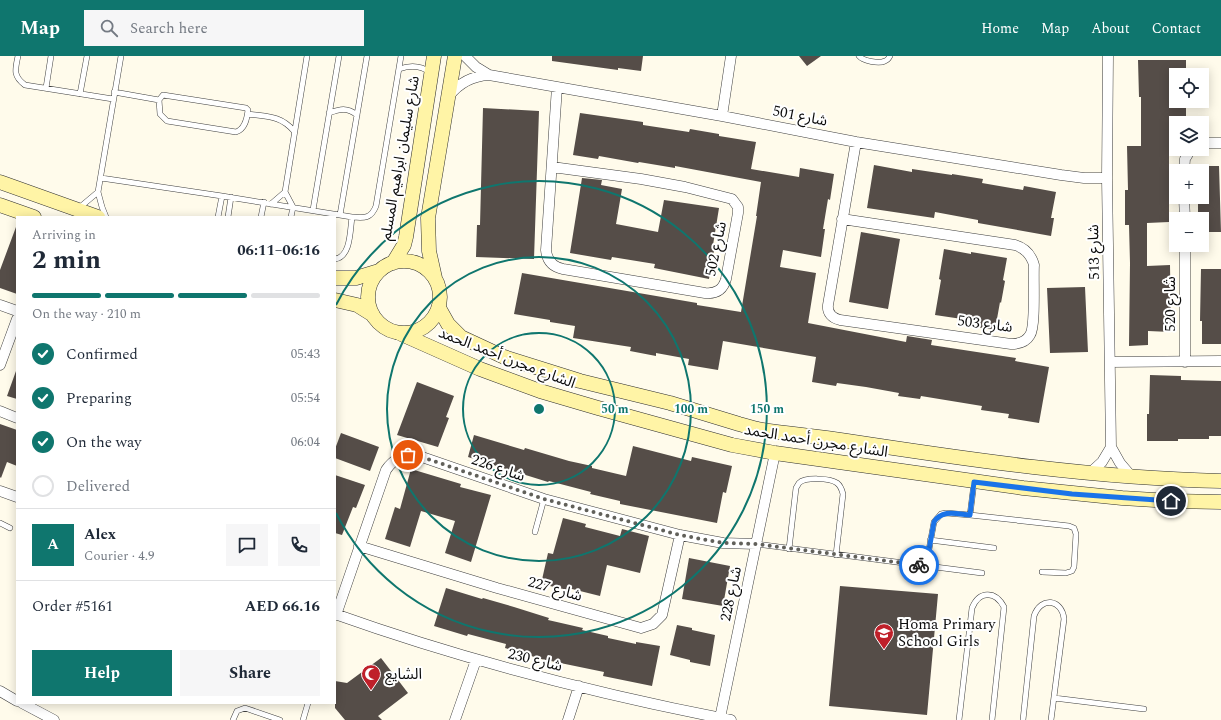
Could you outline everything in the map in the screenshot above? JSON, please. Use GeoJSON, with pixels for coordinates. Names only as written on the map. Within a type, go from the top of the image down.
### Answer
{"type":"FeatureCollection","features":[{"type":"Feature","properties":{"kind":"street","name":"شارع سليمان ابراهيم المسلم"},"geometry":{"type":"LineString","coordinates":[[393,263],[404,245],[406,237],[434,56]]}},
{"type":"Feature","properties":{"kind":"street"},"geometry":{"type":"LineString","coordinates":[[336,300],[356,305],[388,330],[399,333],[414,332],[428,325],[439,308],[439,288],[435,279],[429,250],[428,218],[455,56]]}},
{"type":"Feature","properties":{"kind":"street","name":"شارع 501"},"geometry":{"type":"LineString","coordinates":[[465,56],[476,67],[489,75]]}},
{"type":"Feature","properties":{"kind":"street"},"geometry":{"type":"LineString","coordinates":[[722,116],[731,56]]}},
{"type":"Feature","properties":{"kind":"street","name":"شارع 513"},"geometry":{"type":"LineString","coordinates":[[1108,56],[1111,447],[1120,463],[1132,477]]}},
{"type":"Feature","properties":{"kind":"street","name":"شارع 501"},"geometry":{"type":"LineString","coordinates":[[449,96],[458,86],[468,79],[481,75],[489,75],[722,116],[856,142],[1067,176],[1108,178]]}},
{"type":"Feature","properties":{"kind":"street","name":"شارع 502"},"geometry":{"type":"LineString","coordinates":[[552,167],[641,179],[732,198],[738,207],[738,213],[726,279],[722,288],[714,293],[705,293],[563,269],[552,265],[546,250],[556,87]]}},
{"type":"Feature","properties":{"kind":"street","name":"شارع 503"},"geometry":{"type":"LineString","coordinates":[[842,219],[1015,245],[1024,249],[1031,256],[1034,264],[1033,323],[1030,334],[1022,342],[1011,344],[840,320],[832,317],[828,311],[828,305],[842,219],[856,142]]}},
{"type":"Feature","properties":{"kind":"street"},"geometry":{"type":"LineString","coordinates":[[1209,143],[1221,143]]}},
{"type":"Feature","properties":{"kind":"street"},"geometry":{"type":"LineString","coordinates":[[0,182],[95,216]]}},
{"type":"Feature","properties":{"kind":"street"},"geometry":{"type":"LineString","coordinates":[[2,207],[31,216]]}},
{"type":"Feature","properties":{"kind":"street","name":"شارع 520"},"geometry":{"type":"LineString","coordinates":[[1185,252],[1185,362]]}},
{"type":"Feature","properties":{"kind":"street"},"geometry":{"type":"LineString","coordinates":[[336,278],[356,278],[379,271],[393,263],[405,261],[417,263],[427,269],[435,279]]}},
{"type":"Feature","properties":{"kind":"street"},"geometry":{"type":"LineString","coordinates":[[372,316],[368,300],[368,292],[373,277],[379,271]]}},
{"type":"Feature","properties":{"kind":"street"},"geometry":{"type":"LineString","coordinates":[[0,305],[16,311]]}},
{"type":"Feature","properties":{"kind":"street","name":"الشارع مجرن أحمد الحمد"},"geometry":{"type":"LineString","coordinates":[[439,308],[448,324],[461,337],[504,357],[567,378],[670,403],[738,424],[777,432],[984,462],[1132,477],[1221,481]]}},
{"type":"Feature","properties":{"kind":"street"},"geometry":{"type":"LineString","coordinates":[[0,365],[16,322]]}},
{"type":"Feature","properties":{"kind":"street","name":"الشارع مجرن أحمد الحمد"},"geometry":{"type":"LineString","coordinates":[[399,333],[480,369],[540,391],[732,445],[775,453],[974,482],[1108,497],[1171,501],[1221,502]]}},
{"type":"Feature","properties":{"kind":"street"},"geometry":{"type":"LineString","coordinates":[[1110,362],[1221,361]]}},
{"type":"Feature","properties":{"kind":"street"},"geometry":{"type":"LineString","coordinates":[[0,411],[16,418]]}},
{"type":"Feature","properties":{"kind":"street"},"geometry":{"type":"LineString","coordinates":[[732,445],[729,439],[730,432],[733,427],[738,424]]}},
{"type":"Feature","properties":{"kind":"street"},"geometry":{"type":"LineString","coordinates":[[874,468],[882,462],[883,458],[883,453],[877,446]]}},
{"type":"Feature","properties":{"kind":"street"},"geometry":{"type":"LineString","coordinates":[[1090,473],[1102,462],[1111,447]]}},
{"type":"Feature","properties":{"kind":"street","name":"شارع 228"},"geometry":{"type":"LineString","coordinates":[[720,718],[775,453]]}},
{"type":"Feature","properties":{"kind":"street","name":"شارع 226"},"geometry":{"type":"LineString","coordinates":[[336,613],[386,470],[390,464],[401,456],[414,455],[422,457],[544,499],[680,535],[723,543],[756,544]]}},
{"type":"Feature","properties":{"kind":"street"},"geometry":{"type":"LineString","coordinates":[[0,491],[16,497]]}},
{"type":"Feature","properties":{"kind":"street","name":"شارع 227"},"geometry":{"type":"LineString","coordinates":[[359,546],[497,588],[641,628],[653,624],[662,615],[680,535]]}},
{"type":"Feature","properties":{"kind":"street","name":"شارع 230"},"geometry":{"type":"LineString","coordinates":[[336,616],[476,660],[580,686],[731,720]]}},
{"type":"Feature","properties":{"kind":"street"},"geometry":{"type":"LineString","coordinates":[[455,720],[476,660]]}},
{"type":"Feature","properties":{"kind":"street"},"geometry":{"type":"LineString","coordinates":[[568,720],[580,686]]}},
{"type":"Feature","properties":{"kind":"street"},"geometry":{"type":"LineString","coordinates":[[0,691],[16,699]]}},
{"type":"Feature","properties":{"kind":"street"},"geometry":{"type":"LineString","coordinates":[[24,704],[51,719]]}},
{"type":"Feature","properties":{"kind":"lane"},"geometry":{"type":"LineString","coordinates":[[18,56],[15,70],[19,80],[25,85],[113,99]]}},
{"type":"Feature","properties":{"kind":"lane"},"geometry":{"type":"LineString","coordinates":[[46,88],[51,56]]}},
{"type":"Feature","properties":{"kind":"lane"},"geometry":{"type":"LineString","coordinates":[[80,94],[87,56]]}},
{"type":"Feature","properties":{"kind":"lane"},"geometry":{"type":"LineString","coordinates":[[106,216],[98,192],[121,56]]}},
{"type":"Feature","properties":{"kind":"lane"},"geometry":{"type":"LineString","coordinates":[[291,216],[293,207],[285,192],[307,56]]}},
{"type":"Feature","properties":{"kind":"lane"},"geometry":{"type":"LineString","coordinates":[[313,210],[339,56]]}},
{"type":"Feature","properties":{"kind":"lane"},"geometry":{"type":"LineString","coordinates":[[340,215],[367,56]]}},
{"type":"Feature","properties":{"kind":"lane"},"geometry":{"type":"LineString","coordinates":[[101,178],[264,202],[313,210],[330,215],[367,217],[373,213],[376,206],[401,56]]}},
{"type":"Feature","properties":{"kind":"lane"},"geometry":{"type":"LineString","coordinates":[[859,56],[864,60],[880,62],[885,61],[890,56]]}},
{"type":"Feature","properties":{"kind":"lane"},"geometry":{"type":"LineString","coordinates":[[399,69],[412,66],[426,69],[431,73]]}},
{"type":"Feature","properties":{"kind":"lane"},"geometry":{"type":"LineString","coordinates":[[114,92],[159,100]]}},
{"type":"Feature","properties":{"kind":"lane"},"geometry":{"type":"LineString","coordinates":[[163,95],[243,107],[248,110],[248,114],[244,128],[241,130],[236,132],[220,130],[166,121],[160,114],[159,100],[163,95]]}},
{"type":"Feature","properties":{"kind":"lane"},"geometry":{"type":"LineString","coordinates":[[329,113],[343,109],[352,111],[357,115]]}},
{"type":"Feature","properties":{"kind":"lane"},"geometry":{"type":"LineString","coordinates":[[248,114],[279,118],[288,124],[294,131]]}},
{"type":"Feature","properties":{"kind":"lane"},"geometry":{"type":"LineString","coordinates":[[77,210],[98,192]]}},
{"type":"Feature","properties":{"kind":"lane"},"geometry":{"type":"LineString","coordinates":[[271,204],[285,192]]}},
{"type":"Feature","properties":{"kind":"lane"},"geometry":{"type":"LineString","coordinates":[[218,216],[222,196]]}},
{"type":"Feature","properties":{"kind":"lane"},"geometry":{"type":"LineString","coordinates":[[228,216],[231,197]]}},
{"type":"Feature","properties":{"kind":"lane"},"geometry":{"type":"LineString","coordinates":[[261,216],[264,202]]}},
{"type":"Feature","properties":{"kind":"lane"},"geometry":{"type":"LineString","coordinates":[[336,259],[341,258],[346,252],[352,217]]}},
{"type":"Feature","properties":{"kind":"lane"},"geometry":{"type":"LineString","coordinates":[[789,549],[798,482],[807,479],[831,480],[841,487],[843,494],[836,555]]}},
{"type":"Feature","properties":{"kind":"lane"},"geometry":{"type":"LineString","coordinates":[[970,515],[974,482]]}},
{"type":"Feature","properties":{"kind":"lane"},"geometry":{"type":"LineString","coordinates":[[535,532],[544,499]]}},
{"type":"Feature","properties":{"kind":"lane"},"geometry":{"type":"LineString","coordinates":[[926,566],[934,522],[941,514],[970,515],[1069,526],[1074,528],[1076,534],[1074,567],[1072,571],[1066,573],[1042,572]]}},
{"type":"Feature","properties":{"kind":"lane"},"geometry":{"type":"LineString","coordinates":[[0,524],[10,528]]}},
{"type":"Feature","properties":{"kind":"lane"},"geometry":{"type":"LineString","coordinates":[[930,540],[994,548]]}},
{"type":"Feature","properties":{"kind":"lane"},"geometry":{"type":"LineString","coordinates":[[756,544],[982,573]]}},
{"type":"Feature","properties":{"kind":"lane"},"geometry":{"type":"LineString","coordinates":[[959,720],[972,608],[975,601],[980,596],[987,594],[995,596],[1001,600],[1004,606],[992,720]]}},
{"type":"Feature","properties":{"kind":"lane"},"geometry":{"type":"LineString","coordinates":[[1023,720],[1034,616],[1036,609],[1047,602],[1054,603],[1060,607],[1063,612],[1064,619],[1052,720]]}},
{"type":"Feature","properties":{"kind":"lane"},"geometry":{"type":"LineString","coordinates":[[1054,698],[1144,709]]}},
{"type":"Feature","properties":{"kind":"lane"},"geometry":{"type":"LineString","coordinates":[[303,720],[308,704]]}},
{"type":"Feature","properties":{"kind":"lane"},"geometry":{"type":"LineString","coordinates":[[233,720],[237,711],[245,708],[280,720]]}},
{"type":"Feature","properties":{"kind":"building"},"geometry":{"type":"Polygon","coordinates":[[[552,56],[643,56],[641,71],[618,68],[618,70],[552,61],[552,56]]]}},
{"type":"Feature","properties":{"kind":"building"},"geometry":{"type":"Polygon","coordinates":[[[799,56],[821,56],[807,66],[799,56]]]}},
{"type":"Feature","properties":{"kind":"building"},"geometry":{"type":"Polygon","coordinates":[[[1138,60],[1186,60],[1186,68],[1169,68],[1169,108],[1186,108],[1186,116],[1169,116],[1169,222],[1147,223],[1147,266],[1170,265],[1171,332],[1148,331],[1148,345],[1129,346],[1130,263],[1129,225],[1125,225],[1125,190],[1128,190],[1127,146],[1141,146],[1141,97],[1139,97],[1138,60]]]}},
{"type":"Feature","properties":{"kind":"building"},"geometry":{"type":"Polygon","coordinates":[[[483,108],[539,111],[534,259],[476,257],[477,225],[480,225],[483,108]]]}},
{"type":"Feature","properties":{"kind":"building"},"geometry":{"type":"Polygon","coordinates":[[[580,113],[643,122],[643,125],[689,132],[690,129],[719,134],[719,136],[756,142],[751,169],[799,177],[800,168],[834,174],[823,229],[825,229],[821,257],[783,250],[780,267],[816,273],[808,323],[906,342],[907,336],[932,340],[931,345],[1016,358],[1015,361],[1049,367],[1039,423],[1008,418],[1009,414],[981,410],[982,406],[921,396],[920,399],[898,396],[899,393],[866,387],[837,383],[836,386],[812,382],[816,357],[723,341],[718,370],[688,365],[689,359],[656,353],[656,356],[630,351],[631,347],[573,338],[575,326],[514,314],[522,273],[741,312],[757,216],[761,182],[675,166],[675,168],[599,156],[598,159],[573,155],[580,113]]]}},
{"type":"Feature","properties":{"kind":"building"},"geometry":{"type":"Polygon","coordinates":[[[874,165],[912,172],[912,169],[983,179],[982,183],[1023,190],[1024,186],[1056,192],[1051,218],[1054,218],[1051,236],[978,223],[978,220],[935,212],[934,218],[867,208],[874,165]]]}},
{"type":"Feature","properties":{"kind":"building"},"geometry":{"type":"Polygon","coordinates":[[[1209,166],[1219,166],[1221,232],[1209,232],[1209,212],[1198,212],[1198,204],[1209,204],[1209,166]]]}},
{"type":"Feature","properties":{"kind":"building"},"geometry":{"type":"Polygon","coordinates":[[[582,178],[602,180],[601,185],[622,189],[616,224],[658,232],[664,200],[719,208],[709,279],[654,268],[655,264],[612,257],[611,260],[570,253],[582,178]]]}},
{"type":"Feature","properties":{"kind":"building"},"geometry":{"type":"Polygon","coordinates":[[[16,227],[16,294],[0,288],[0,270],[16,227]]]}},
{"type":"Feature","properties":{"kind":"building"},"geometry":{"type":"Polygon","coordinates":[[[861,232],[900,239],[888,309],[849,302],[861,232]]]}},
{"type":"Feature","properties":{"kind":"building"},"geometry":{"type":"Polygon","coordinates":[[[944,249],[1007,258],[1003,280],[1005,281],[995,330],[962,325],[962,319],[935,315],[941,280],[939,279],[944,249]]]}},
{"type":"Feature","properties":{"kind":"building"},"geometry":{"type":"Polygon","coordinates":[[[1201,269],[1221,269],[1221,344],[1202,344],[1202,321],[1200,321],[1201,269]]]}},
{"type":"Feature","properties":{"kind":"building"},"geometry":{"type":"Polygon","coordinates":[[[1085,287],[1088,352],[1050,353],[1047,288],[1085,287]]]}},
{"type":"Feature","properties":{"kind":"building"},"geometry":{"type":"Polygon","coordinates":[[[16,371],[16,399],[7,396],[16,371]]]}},
{"type":"Feature","properties":{"kind":"building"},"geometry":{"type":"Polygon","coordinates":[[[1150,375],[1181,376],[1181,380],[1221,381],[1221,436],[1209,436],[1209,439],[1147,441],[1147,414],[1149,414],[1150,375]]]}},
{"type":"Feature","properties":{"kind":"building"},"geometry":{"type":"Polygon","coordinates":[[[417,382],[454,396],[446,417],[449,418],[438,447],[397,435],[417,382]]]}},
{"type":"Feature","properties":{"kind":"building"},"geometry":{"type":"Polygon","coordinates":[[[0,424],[16,430],[16,466],[7,462],[1,478],[0,424]]]}},
{"type":"Feature","properties":{"kind":"building"},"geometry":{"type":"Polygon","coordinates":[[[341,433],[379,447],[370,471],[336,458],[336,446],[341,433]]]}},
{"type":"Feature","properties":{"kind":"building"},"geometry":{"type":"Polygon","coordinates":[[[474,435],[524,450],[525,448],[592,466],[592,468],[626,476],[633,446],[691,461],[692,457],[732,466],[726,493],[723,492],[717,523],[620,504],[620,501],[590,494],[591,492],[549,481],[548,482],[468,457],[474,435]]]}},
{"type":"Feature","properties":{"kind":"building"},"geometry":{"type":"Polygon","coordinates":[[[411,469],[461,484],[460,487],[491,495],[471,562],[445,553],[455,521],[421,511],[410,547],[385,539],[395,507],[400,509],[411,469]]]}},
{"type":"Feature","properties":{"kind":"building"},"geometry":{"type":"Polygon","coordinates":[[[336,475],[365,485],[356,508],[353,507],[342,535],[336,533],[336,475]]]}},
{"type":"Feature","properties":{"kind":"building"},"geometry":{"type":"Polygon","coordinates":[[[563,518],[586,524],[585,527],[620,536],[622,529],[649,536],[640,573],[607,565],[600,596],[568,588],[568,590],[541,584],[548,553],[553,554],[563,518]]]}},
{"type":"Feature","properties":{"kind":"building"},"geometry":{"type":"Polygon","coordinates":[[[689,558],[730,566],[723,606],[682,599],[689,558]]]}},
{"type":"Feature","properties":{"kind":"building","name":"Homa Primary School Girls"},"geometry":{"type":"Polygon","coordinates":[[[840,586],[938,594],[927,715],[829,706],[840,586]]]}},
{"type":"Feature","properties":{"kind":"building"},"geometry":{"type":"Polygon","coordinates":[[[446,588],[549,618],[548,620],[583,628],[582,630],[608,636],[608,638],[636,644],[636,642],[660,646],[652,686],[603,676],[604,672],[541,659],[505,648],[506,644],[468,634],[467,636],[434,626],[446,588]]]}},
{"type":"Feature","properties":{"kind":"building"},"geometry":{"type":"Polygon","coordinates":[[[677,625],[715,635],[710,666],[690,662],[690,660],[670,655],[677,625]]]}},
{"type":"Feature","properties":{"kind":"building","name":"الشايع"},"geometry":{"type":"Polygon","coordinates":[[[381,658],[408,693],[378,716],[382,720],[345,720],[335,708],[336,681],[347,683],[381,658]]]}},
{"type":"Feature","properties":{"kind":"way so far"},"geometry":{"type":"LineString","coordinates":[[408,455],[422,457],[544,499],[680,535],[723,543],[756,544],[919,565]]}},
{"type":"Feature","properties":{"kind":"place","name":"Homa Primary School Girls"},"geometry":{"type":"Point","coordinates":[884,650]}},
{"type":"Feature","properties":{"kind":"place","name":"الشايع"},"geometry":{"type":"Point","coordinates":[371,691]}},
{"type":"Feature","properties":{"kind":"route"},"geometry":{"type":"LineString","coordinates":[[919,565],[926,566],[934,522],[937,517],[946,513],[970,515],[974,482],[1072,494],[1171,501]]}}]}
